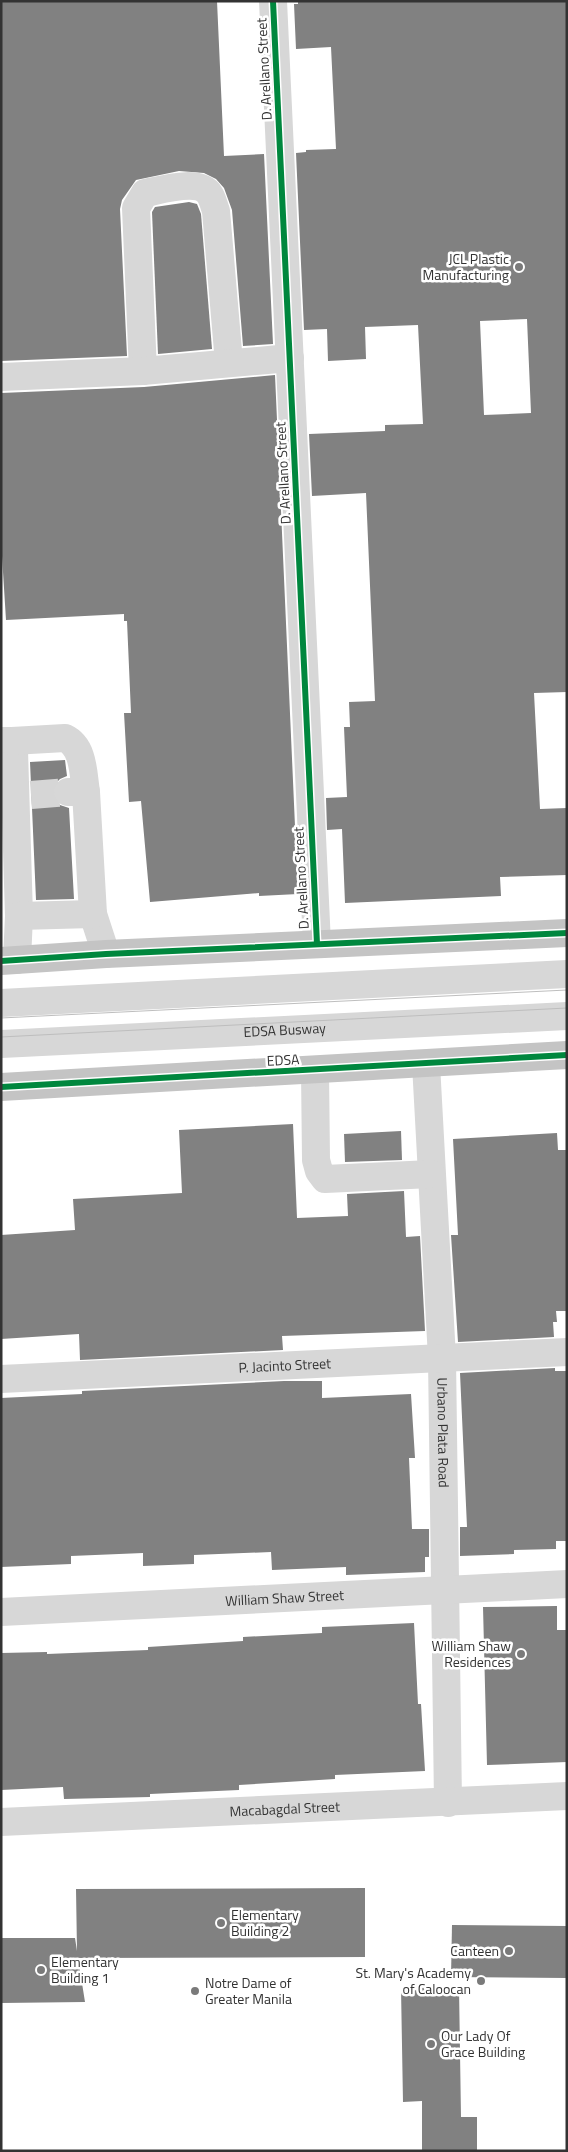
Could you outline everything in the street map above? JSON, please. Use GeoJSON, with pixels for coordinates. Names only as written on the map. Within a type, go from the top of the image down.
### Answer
{"type":"FeatureCollection","features":[{"type":"Feature","properties":{"kind":"highway"},"geometry":{"type":"LineString","coordinates":[[7,967],[106,954],[567,933]]}},
{"type":"Feature","properties":{"kind":"highway","name":"EDSA"},"geometry":{"type":"LineString","coordinates":[[1,1087],[315,1071],[567,1055]]}},
{"type":"Feature","properties":{"kind":"street","name":"D. Arellano Street"},"geometry":{"type":"LineString","coordinates":[[273,1],[317,944]]}},
{"type":"Feature","properties":{"kind":"street"},"geometry":{"type":"LineString","coordinates":[[143,371],[136,208],[145,193],[186,186],[199,186],[210,194],[216,211],[229,363]]}},
{"type":"Feature","properties":{"kind":"street"},"geometry":{"type":"LineString","coordinates":[[1,377],[143,371],[290,358]]}},
{"type":"Feature","properties":{"kind":"street"},"geometry":{"type":"LineString","coordinates":[[7,967],[19,916],[9,874],[23,796],[7,741],[65,738],[71,741],[80,754],[77,792],[93,914],[106,954]]}},
{"type":"Feature","properties":{"kind":"street"},"geometry":{"type":"LineString","coordinates":[[19,916],[93,914]]}},
{"type":"Feature","properties":{"kind":"street"},"geometry":{"type":"LineString","coordinates":[[1,1003],[567,974]]}},
{"type":"Feature","properties":{"kind":"street","name":"EDSA Busway"},"geometry":{"type":"LineString","coordinates":[[1,1044],[567,1016]]}},
{"type":"Feature","properties":{"kind":"street","name":"Urbano Plata Road"},"geometry":{"type":"LineString","coordinates":[[426,1064],[442,1358],[448,1803]]}},
{"type":"Feature","properties":{"kind":"street"},"geometry":{"type":"LineString","coordinates":[[315,1071],[316,1160],[319,1171],[326,1178],[431,1174]]}},
{"type":"Feature","properties":{"kind":"street","name":"P. Jacinto Street"},"geometry":{"type":"LineString","coordinates":[[1,1378],[567,1352]]}},
{"type":"Feature","properties":{"kind":"street","name":"William Shaw Street"},"geometry":{"type":"LineString","coordinates":[[1,1612],[567,1584]]}},
{"type":"Feature","properties":{"kind":"street","name":"Macabagdal Street"},"geometry":{"type":"LineString","coordinates":[[1,1822],[448,1803],[567,1796]]}},
{"type":"Feature","properties":{"kind":"building"},"geometry":{"type":"Polygon","coordinates":[[[1,1],[217,1],[224,156],[264,154],[273,344],[243,346],[232,210],[224,188],[216,179],[204,173],[179,171],[136,180],[122,200],[120,209],[127,356],[1,361],[1,1]]]}},
{"type":"Feature","properties":{"kind":"building"},"geometry":{"type":"Polygon","coordinates":[[[298,1],[567,1],[567,692],[534,693],[540,809],[567,808],[567,875],[500,877],[501,896],[345,903],[342,829],[327,830],[326,798],[347,797],[344,727],[350,727],[349,702],[375,701],[366,493],[312,496],[309,434],[385,431],[385,425],[423,424],[418,325],[365,327],[366,359],[328,361],[327,329],[304,330],[296,153],[306,152],[306,150],[336,149],[331,47],[296,49],[294,4],[298,4],[298,1]],[[527,319],[480,321],[484,415],[531,413],[527,319]]]}},
{"type":"Feature","properties":{"kind":"building"},"geometry":{"type":"Polygon","coordinates":[[[189,202],[197,204],[201,214],[212,349],[158,354],[152,212],[155,207],[189,202]]]}},
{"type":"Feature","properties":{"kind":"building"},"geometry":{"type":"Polygon","coordinates":[[[275,375],[298,894],[259,896],[259,893],[150,902],[141,801],[129,802],[124,713],[131,713],[127,621],[124,621],[124,614],[6,620],[1,540],[1,393],[144,387],[275,375]]]}},
{"type":"Feature","properties":{"kind":"building"},"geometry":{"type":"Polygon","coordinates":[[[65,760],[67,776],[55,784],[52,792],[54,799],[60,805],[69,808],[74,899],[36,900],[30,762],[65,760]]]}},
{"type":"Feature","properties":{"kind":"building"},"geometry":{"type":"Polygon","coordinates":[[[293,1124],[297,1218],[348,1216],[347,1194],[404,1191],[406,1237],[420,1236],[425,1331],[282,1336],[283,1350],[80,1360],[79,1334],[1,1339],[1,1235],[75,1230],[73,1199],[182,1193],[179,1130],[293,1124]]]}},
{"type":"Feature","properties":{"kind":"building"},"geometry":{"type":"Polygon","coordinates":[[[401,1131],[402,1160],[345,1162],[344,1134],[401,1131]]]}},
{"type":"Feature","properties":{"kind":"building"},"geometry":{"type":"Polygon","coordinates":[[[557,1133],[558,1150],[567,1150],[567,1311],[556,1311],[557,1322],[553,1322],[554,1337],[458,1342],[451,1235],[458,1235],[453,1139],[557,1133]]]}},
{"type":"Feature","properties":{"kind":"building"},"geometry":{"type":"Polygon","coordinates":[[[555,1368],[555,1371],[567,1371],[567,1541],[556,1541],[556,1549],[514,1550],[514,1554],[460,1556],[460,1527],[467,1527],[460,1373],[555,1368]]]}},
{"type":"Feature","properties":{"kind":"building"},"geometry":{"type":"Polygon","coordinates":[[[284,1381],[322,1381],[322,1398],[411,1394],[415,1458],[409,1458],[412,1529],[429,1529],[429,1557],[425,1557],[425,1572],[346,1575],[346,1567],[272,1570],[271,1552],[194,1555],[194,1564],[143,1566],[143,1553],[71,1556],[71,1564],[1,1567],[1,1398],[82,1394],[82,1391],[284,1381]]]}},
{"type":"Feature","properties":{"kind":"building"},"geometry":{"type":"Polygon","coordinates":[[[557,1606],[557,1630],[567,1630],[567,1762],[487,1765],[483,1607],[557,1606]]]}},
{"type":"Feature","properties":{"kind":"building"},"geometry":{"type":"Polygon","coordinates":[[[414,1623],[418,1704],[421,1704],[425,1771],[335,1775],[335,1779],[239,1785],[239,1790],[150,1794],[150,1797],[64,1799],[63,1787],[1,1790],[1,1653],[47,1652],[47,1654],[148,1650],[148,1647],[243,1641],[243,1637],[322,1633],[322,1627],[414,1623]]]}},
{"type":"Feature","properties":{"kind":"building","name":"Elementary Building 2"},"geometry":{"type":"Polygon","coordinates":[[[365,1888],[365,1957],[78,1958],[85,2002],[1,2003],[1,1938],[75,1938],[77,1951],[76,1889],[365,1888]]]}},
{"type":"Feature","properties":{"kind":"building","name":"Canteen"},"geometry":{"type":"Polygon","coordinates":[[[452,1925],[567,1926],[567,1978],[451,1977],[452,1925]]]}},
{"type":"Feature","properties":{"kind":"building","name":"Our Lady Of Grace Building"},"geometry":{"type":"Polygon","coordinates":[[[459,1987],[461,2117],[477,2117],[477,2151],[422,2151],[422,2101],[403,2102],[401,1988],[459,1987]]]}},
{"type":"Feature","properties":{"kind":"tunnel"},"geometry":{"type":"LineString","coordinates":[[31,795],[68,792]]}},
{"type":"Feature","properties":{"kind":"tram line"},"geometry":{"type":"LineString","coordinates":[[1,1018],[567,990]]}},
{"type":"Feature","properties":{"kind":"tram line"},"geometry":{"type":"LineString","coordinates":[[1,1037],[567,1008]]}},
{"type":"Feature","properties":{"kind":"cycle path"},"geometry":{"type":"LineString","coordinates":[[273,1],[317,944]]}},
{"type":"Feature","properties":{"kind":"cycle path"},"geometry":{"type":"LineString","coordinates":[[1,961],[106,954],[567,933]]}},
{"type":"Feature","properties":{"kind":"cycle path"},"geometry":{"type":"LineString","coordinates":[[1,1087],[567,1055]]}},
{"type":"Feature","properties":{"kind":"place","name":"JCL Plastic Manufacturing"},"geometry":{"type":"Point","coordinates":[519,267]}},
{"type":"Feature","properties":{"kind":"place","name":"William Shaw Residences"},"geometry":{"type":"Point","coordinates":[521,1654]}},
{"type":"Feature","properties":{"kind":"place","name":"Elementary Building 2"},"geometry":{"type":"Point","coordinates":[221,1923]}},
{"type":"Feature","properties":{"kind":"place","name":"Canteen"},"geometry":{"type":"Point","coordinates":[509,1951]}},
{"type":"Feature","properties":{"kind":"place","name":"Elementary Building 1"},"geometry":{"type":"Point","coordinates":[41,1970]}},
{"type":"Feature","properties":{"kind":"place","name":"St. Mary's Academy of Caloocan"},"geometry":{"type":"Point","coordinates":[481,1981]}},
{"type":"Feature","properties":{"kind":"place","name":"Notre Dame of Greater Manila"},"geometry":{"type":"Point","coordinates":[195,1991]}},
{"type":"Feature","properties":{"kind":"place","name":"Our Lady Of Grace Building"},"geometry":{"type":"Point","coordinates":[431,2044]}}]}
